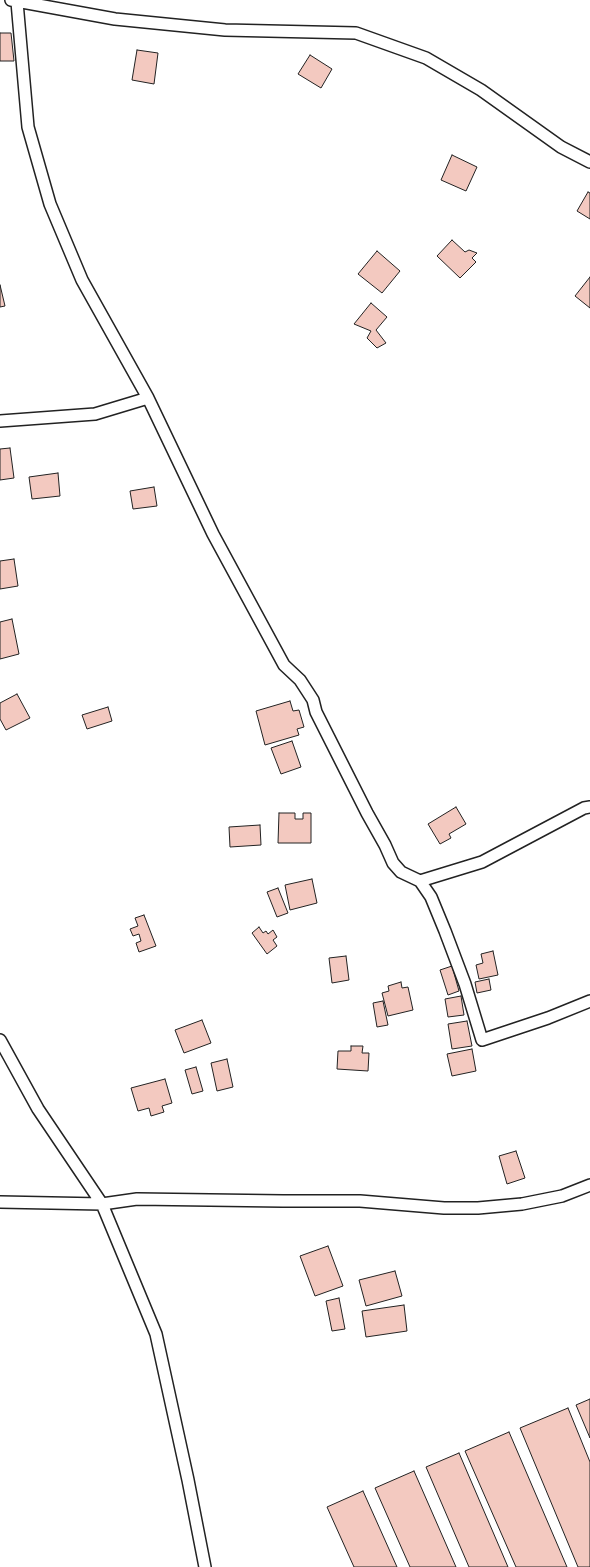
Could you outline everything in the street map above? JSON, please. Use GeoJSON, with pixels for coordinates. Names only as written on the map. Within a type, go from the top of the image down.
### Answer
{"type":"FeatureCollection","features":[{"type":"Feature","properties":{"kind":"street"},"geometry":{"type":"LineString","coordinates":[[590,162],[561,147],[481,90],[426,58],[356,33],[225,30],[116,19],[14,1],[28,127],[50,204],[82,280],[148,398],[213,534],[284,665],[300,680],[313,700],[316,712],[393,863],[401,872],[420,881],[431,897],[465,984],[482,1040],[548,1018],[590,1001]]}},
{"type":"Feature","properties":{"kind":"street"},"geometry":{"type":"LineString","coordinates":[[0,421],[95,414],[148,398]]}},
{"type":"Feature","properties":{"kind":"street"},"geometry":{"type":"LineString","coordinates":[[420,881],[482,862],[590,806]]}},
{"type":"Feature","properties":{"kind":"street"},"geometry":{"type":"LineString","coordinates":[[0,1040],[38,1109],[102,1204],[156,1334],[205,1567]]}},
{"type":"Feature","properties":{"kind":"street"},"geometry":{"type":"LineString","coordinates":[[0,1202],[102,1204],[137,1199],[360,1200],[444,1208],[478,1208],[522,1204],[562,1196],[590,1185]]}},
{"type":"Feature","properties":{"kind":"building"},"geometry":{"type":"Polygon","coordinates":[[[0,33],[11,33],[14,61],[0,61],[0,33]]]}},
{"type":"Feature","properties":{"kind":"building"},"geometry":{"type":"Polygon","coordinates":[[[137,50],[158,53],[154,84],[132,80],[137,50]]]}},
{"type":"Feature","properties":{"kind":"building"},"geometry":{"type":"Polygon","coordinates":[[[310,55],[332,69],[321,88],[298,74],[310,55]]]}},
{"type":"Feature","properties":{"kind":"building"},"geometry":{"type":"Polygon","coordinates":[[[452,155],[477,167],[466,191],[441,180],[452,155]]]}},
{"type":"Feature","properties":{"kind":"building"},"geometry":{"type":"Polygon","coordinates":[[[588,192],[590,193],[590,219],[577,211],[588,192]]]}},
{"type":"Feature","properties":{"kind":"building"},"geometry":{"type":"Polygon","coordinates":[[[452,240],[465,252],[469,250],[477,253],[472,258],[476,262],[460,278],[437,256],[452,240]]]}},
{"type":"Feature","properties":{"kind":"building"},"geometry":{"type":"Polygon","coordinates":[[[377,251],[400,271],[382,293],[358,274],[377,251]]]}},
{"type":"Feature","properties":{"kind":"building"},"geometry":{"type":"Polygon","coordinates":[[[590,277],[590,308],[575,296],[590,277]]]}},
{"type":"Feature","properties":{"kind":"building"},"geometry":{"type":"Polygon","coordinates":[[[0,285],[5,306],[0,307],[0,285]]]}},
{"type":"Feature","properties":{"kind":"building"},"geometry":{"type":"Polygon","coordinates":[[[371,303],[387,317],[376,330],[386,343],[377,348],[367,338],[371,331],[354,324],[371,303]]]}},
{"type":"Feature","properties":{"kind":"building"},"geometry":{"type":"Polygon","coordinates":[[[10,448],[14,478],[0,480],[0,449],[10,448]]]}},
{"type":"Feature","properties":{"kind":"building"},"geometry":{"type":"Polygon","coordinates":[[[58,473],[60,496],[32,499],[29,477],[58,473]]]}},
{"type":"Feature","properties":{"kind":"building"},"geometry":{"type":"Polygon","coordinates":[[[154,487],[157,506],[133,509],[130,491],[154,487]]]}},
{"type":"Feature","properties":{"kind":"building"},"geometry":{"type":"Polygon","coordinates":[[[14,559],[18,586],[0,589],[0,561],[14,559]]]}},
{"type":"Feature","properties":{"kind":"building"},"geometry":{"type":"Polygon","coordinates":[[[12,619],[19,654],[0,659],[0,622],[12,619]]]}},
{"type":"Feature","properties":{"kind":"building"},"geometry":{"type":"Polygon","coordinates":[[[17,694],[30,718],[6,730],[0,719],[0,703],[17,694]]]}},
{"type":"Feature","properties":{"kind":"building"},"geometry":{"type":"Polygon","coordinates":[[[290,701],[293,711],[299,710],[304,727],[297,729],[299,735],[265,745],[256,711],[290,701]]]}},
{"type":"Feature","properties":{"kind":"building"},"geometry":{"type":"Polygon","coordinates":[[[108,707],[112,721],[87,729],[82,715],[108,707]]]}},
{"type":"Feature","properties":{"kind":"building"},"geometry":{"type":"Polygon","coordinates":[[[292,741],[301,767],[281,774],[271,748],[292,741]]]}},
{"type":"Feature","properties":{"kind":"building"},"geometry":{"type":"Polygon","coordinates":[[[456,807],[466,824],[449,834],[451,838],[440,844],[428,824],[456,807]]]}},
{"type":"Feature","properties":{"kind":"building"},"geometry":{"type":"Polygon","coordinates":[[[279,813],[295,813],[295,819],[303,819],[303,813],[311,813],[311,843],[278,843],[279,813]]]}},
{"type":"Feature","properties":{"kind":"building"},"geometry":{"type":"Polygon","coordinates":[[[260,825],[261,845],[230,847],[229,827],[260,825]]]}},
{"type":"Feature","properties":{"kind":"building"},"geometry":{"type":"Polygon","coordinates":[[[312,879],[317,903],[290,910],[285,885],[312,879]]]}},
{"type":"Feature","properties":{"kind":"building"},"geometry":{"type":"Polygon","coordinates":[[[278,888],[288,913],[277,917],[267,892],[278,888]]]}},
{"type":"Feature","properties":{"kind":"building"},"geometry":{"type":"Polygon","coordinates":[[[144,915],[156,946],[139,952],[136,943],[141,941],[139,934],[133,936],[130,929],[138,926],[135,918],[144,915]]]}},
{"type":"Feature","properties":{"kind":"building"},"geometry":{"type":"Polygon","coordinates":[[[259,927],[263,933],[266,931],[268,934],[273,930],[277,937],[273,940],[277,946],[267,954],[252,933],[259,927]]]}},
{"type":"Feature","properties":{"kind":"building"},"geometry":{"type":"Polygon","coordinates":[[[493,951],[498,975],[479,979],[476,965],[483,963],[481,954],[493,951]]]}},
{"type":"Feature","properties":{"kind":"building"},"geometry":{"type":"Polygon","coordinates":[[[346,956],[349,980],[332,983],[329,958],[346,956]]]}},
{"type":"Feature","properties":{"kind":"building"},"geometry":{"type":"Polygon","coordinates":[[[452,966],[459,991],[448,995],[440,970],[452,966]]]}},
{"type":"Feature","properties":{"kind":"building"},"geometry":{"type":"Polygon","coordinates":[[[489,979],[491,990],[477,993],[475,982],[489,979]]]}},
{"type":"Feature","properties":{"kind":"building"},"geometry":{"type":"Polygon","coordinates":[[[401,982],[402,988],[408,987],[413,1010],[388,1016],[382,993],[389,991],[388,986],[401,982]]]}},
{"type":"Feature","properties":{"kind":"building"},"geometry":{"type":"Polygon","coordinates":[[[461,996],[464,1015],[448,1017],[445,999],[461,996]]]}},
{"type":"Feature","properties":{"kind":"building"},"geometry":{"type":"Polygon","coordinates":[[[383,1001],[388,1025],[377,1027],[373,1003],[383,1001]]]}},
{"type":"Feature","properties":{"kind":"building"},"geometry":{"type":"Polygon","coordinates":[[[202,1020],[211,1043],[184,1053],[175,1030],[202,1020]]]}},
{"type":"Feature","properties":{"kind":"building"},"geometry":{"type":"Polygon","coordinates":[[[467,1021],[472,1046],[452,1049],[448,1024],[467,1021]]]}},
{"type":"Feature","properties":{"kind":"building"},"geometry":{"type":"Polygon","coordinates":[[[351,1046],[363,1046],[362,1053],[369,1053],[368,1071],[337,1069],[338,1051],[351,1051],[351,1046]]]}},
{"type":"Feature","properties":{"kind":"building"},"geometry":{"type":"Polygon","coordinates":[[[472,1049],[476,1071],[452,1076],[447,1054],[472,1049]]]}},
{"type":"Feature","properties":{"kind":"building"},"geometry":{"type":"Polygon","coordinates":[[[227,1059],[233,1087],[217,1091],[211,1063],[227,1059]]]}},
{"type":"Feature","properties":{"kind":"building"},"geometry":{"type":"Polygon","coordinates":[[[196,1067],[203,1091],[192,1094],[185,1070],[196,1067]]]}},
{"type":"Feature","properties":{"kind":"building"},"geometry":{"type":"Polygon","coordinates":[[[165,1079],[172,1103],[162,1106],[164,1112],[151,1116],[149,1108],[138,1111],[131,1088],[165,1079]]]}},
{"type":"Feature","properties":{"kind":"building"},"geometry":{"type":"Polygon","coordinates":[[[516,1151],[525,1178],[507,1184],[499,1156],[516,1151]]]}},
{"type":"Feature","properties":{"kind":"building"},"geometry":{"type":"Polygon","coordinates":[[[328,1246],[343,1286],[315,1296],[300,1256],[328,1246]]]}},
{"type":"Feature","properties":{"kind":"building"},"geometry":{"type":"Polygon","coordinates":[[[395,1271],[402,1296],[366,1306],[359,1280],[395,1271]]]}},
{"type":"Feature","properties":{"kind":"building"},"geometry":{"type":"Polygon","coordinates":[[[339,1298],[345,1329],[332,1331],[326,1301],[339,1298]]]}},
{"type":"Feature","properties":{"kind":"building"},"geometry":{"type":"Polygon","coordinates":[[[404,1305],[407,1331],[366,1337],[362,1311],[404,1305]]]}},
{"type":"Feature","properties":{"kind":"building"},"geometry":{"type":"Polygon","coordinates":[[[590,1399],[590,1438],[576,1405],[590,1399]]]}},
{"type":"Feature","properties":{"kind":"building"},"geometry":{"type":"Polygon","coordinates":[[[568,1408],[590,1462],[590,1567],[578,1567],[520,1428],[568,1408]]]}},
{"type":"Feature","properties":{"kind":"building"},"geometry":{"type":"Polygon","coordinates":[[[509,1432],[567,1567],[516,1567],[465,1451],[509,1432]]]}},
{"type":"Feature","properties":{"kind":"building"},"geometry":{"type":"Polygon","coordinates":[[[459,1453],[508,1567],[469,1567],[426,1467],[459,1453]]]}},
{"type":"Feature","properties":{"kind":"building"},"geometry":{"type":"Polygon","coordinates":[[[414,1471],[456,1567],[410,1567],[375,1488],[414,1471]]]}},
{"type":"Feature","properties":{"kind":"building"},"geometry":{"type":"Polygon","coordinates":[[[363,1491],[397,1567],[354,1567],[327,1507],[363,1491]]]}}]}
